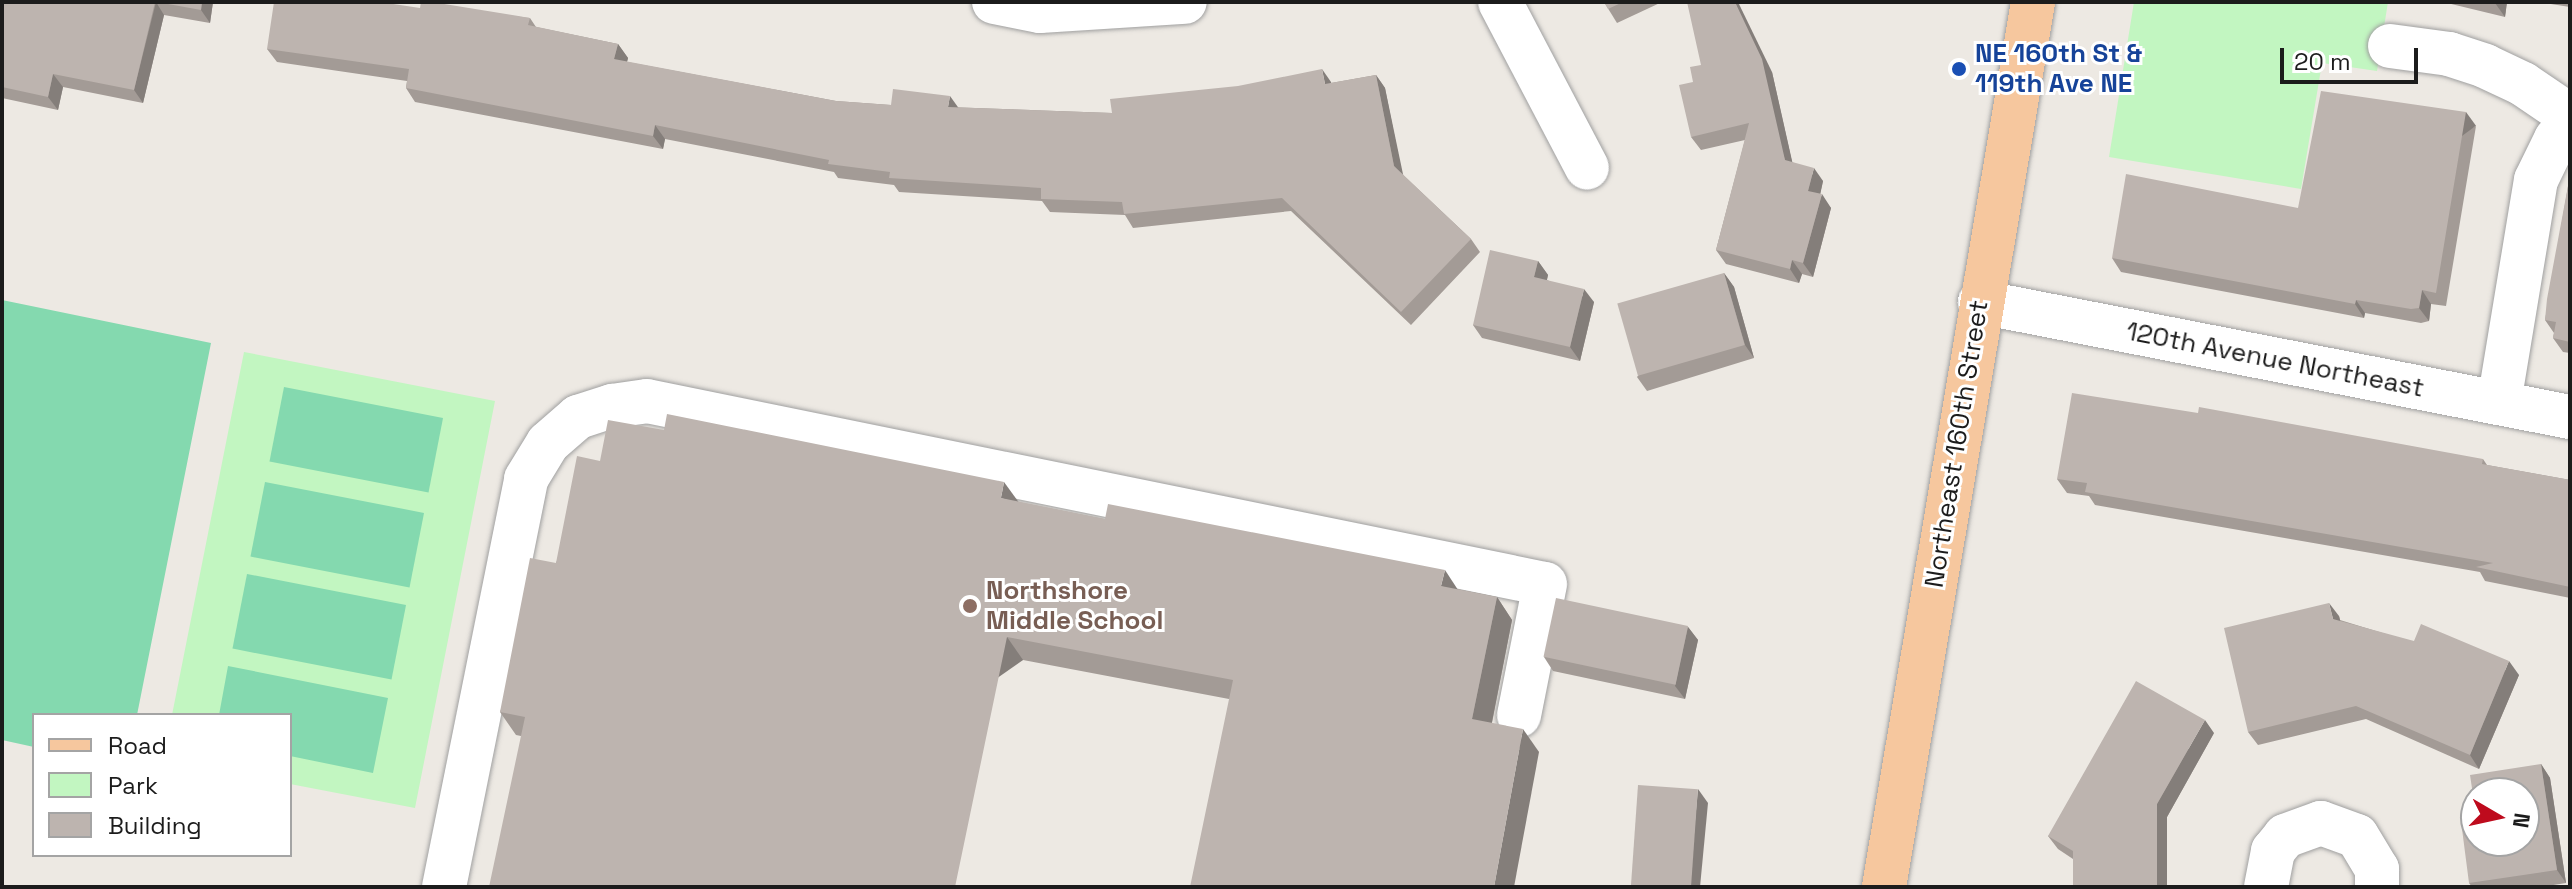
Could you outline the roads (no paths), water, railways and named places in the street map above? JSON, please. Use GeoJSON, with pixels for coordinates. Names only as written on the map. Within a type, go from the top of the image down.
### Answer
{"type":"FeatureCollection","features":[{"type":"Feature","properties":{"kind":"main road","name":"Northeast 160th Street"},"geometry":{"type":"LineString","coordinates":[[1884,887],[1980,302],[2033,2]]}},
{"type":"Feature","properties":{"kind":"street"},"geometry":{"type":"LineString","coordinates":[[994,2],[1040,11],[1185,2]]}},
{"type":"Feature","properties":{"kind":"street"},"geometry":{"type":"LineString","coordinates":[[1500,2],[1587,168]]}},
{"type":"Feature","properties":{"kind":"street"},"geometry":{"type":"LineString","coordinates":[[2390,46],[2449,54],[2485,66],[2523,84],[2565,127],[2536,180],[2499,403]]}},
{"type":"Feature","properties":{"kind":"street","name":"120th Avenue Northeast"},"geometry":{"type":"LineString","coordinates":[[1980,302],[2570,417]]}},
{"type":"Feature","properties":{"kind":"street"},"geometry":{"type":"LineString","coordinates":[[444,887],[526,479],[558,434],[578,417],[612,406],[647,401],[1545,584],[1519,715]]}},
{"type":"Feature","properties":{"kind":"street"},"geometry":{"type":"LineString","coordinates":[[2266,887],[2273,851],[2285,836],[2321,823],[2357,836],[2377,869],[2377,887]]}},
{"type":"Feature","properties":{"kind":"place","name":"NE 160th St & 119th Ave NE"},"geometry":{"type":"Point","coordinates":[1959,69]}},
{"type":"Feature","properties":{"kind":"place","name":"Northshore Middle School"},"geometry":{"type":"Point","coordinates":[970,606]}}]}
